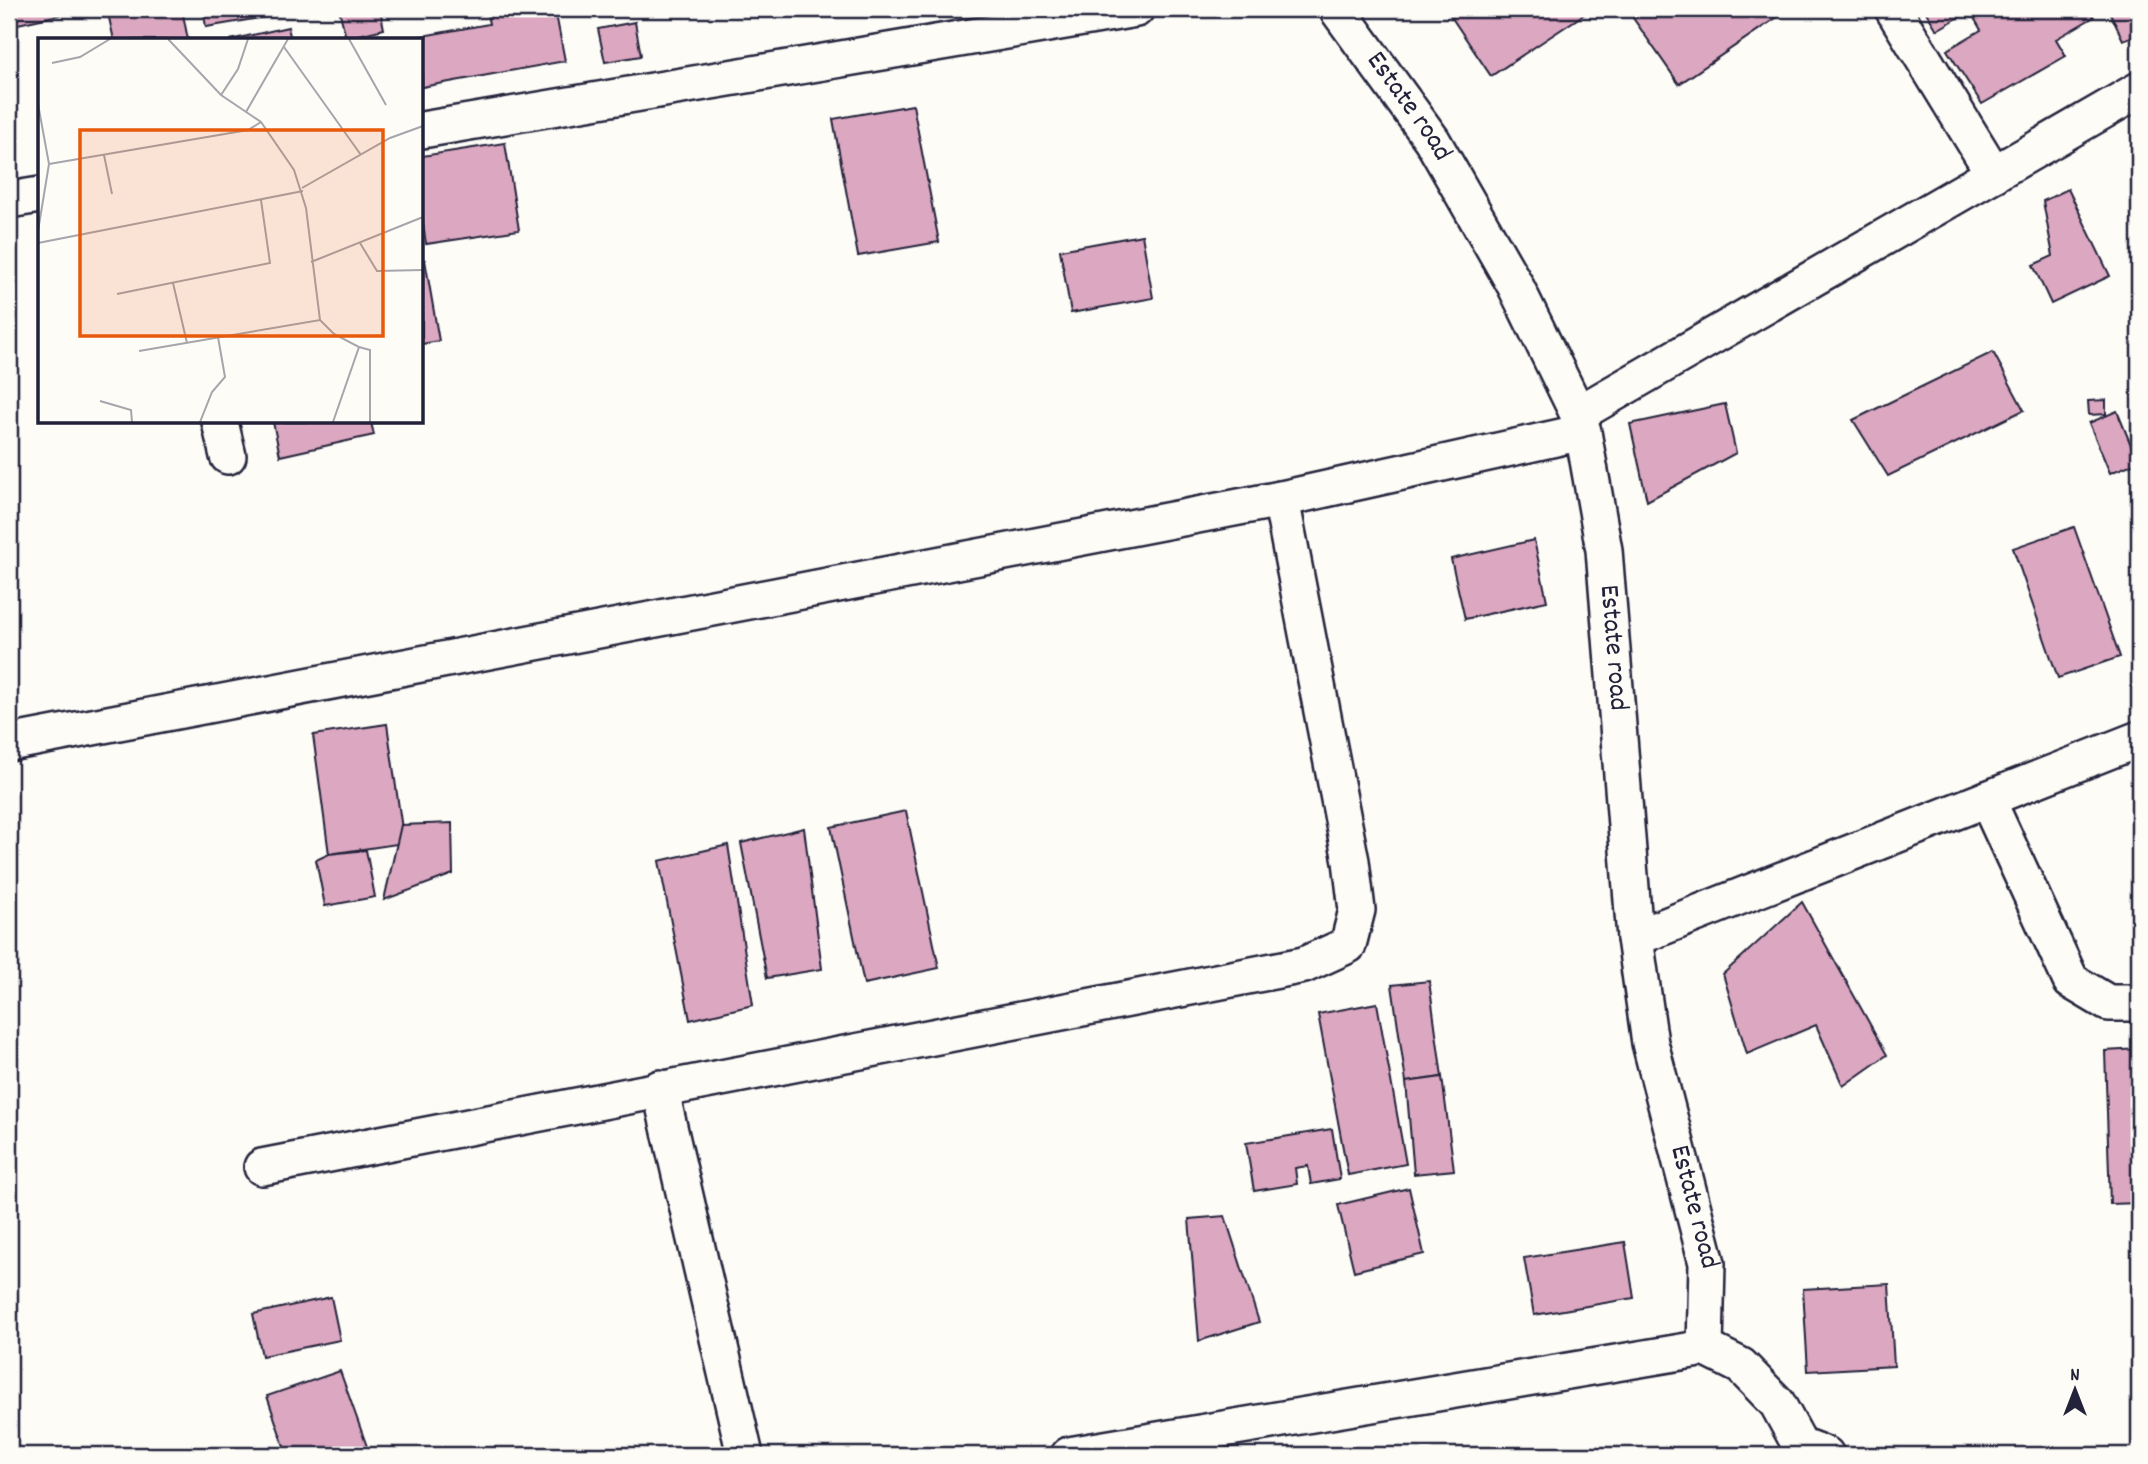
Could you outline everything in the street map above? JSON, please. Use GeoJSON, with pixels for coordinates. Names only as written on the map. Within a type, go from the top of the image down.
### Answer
{"type":"FeatureCollection","features":[{"type":"Feature","properties":{"kind":"street"},"geometry":{"type":"LineString","coordinates":[[424,130],[1136,9]]}},
{"type":"Feature","properties":{"kind":"street","name":"Estate road"},"geometry":{"type":"LineString","coordinates":[[1337,9],[1432,140],[1515,285],[1580,423],[1604,550],[1635,938],[1650,1043],[1707,1264],[1705,1348]]}},
{"type":"Feature","properties":{"kind":"street"},"geometry":{"type":"LineString","coordinates":[[1893,9],[1994,174]]}},
{"type":"Feature","properties":{"kind":"street"},"geometry":{"type":"LineString","coordinates":[[9,743],[1281,499],[1580,423],[2139,90]]}},
{"type":"Feature","properties":{"kind":"street"},"geometry":{"type":"LineString","coordinates":[[9,200],[38,195]]}},
{"type":"Feature","properties":{"kind":"street"},"geometry":{"type":"LineString","coordinates":[[220,424],[228,456]]}},
{"type":"Feature","properties":{"kind":"street"},"geometry":{"type":"LineString","coordinates":[[262,1167],[1304,965],[1348,946],[1357,910],[1350,861],[1281,499]]}},
{"type":"Feature","properties":{"kind":"street"},"geometry":{"type":"LineString","coordinates":[[1635,938],[2139,738]]}},
{"type":"Feature","properties":{"kind":"street"},"geometry":{"type":"LineString","coordinates":[[1987,799],[2071,981],[2108,1003],[2139,1003]]}},
{"type":"Feature","properties":{"kind":"street"},"geometry":{"type":"LineString","coordinates":[[660,1088],[745,1455]]}},
{"type":"Feature","properties":{"kind":"street"},"geometry":{"type":"LineString","coordinates":[[1069,1455],[1705,1348],[1741,1366],[1777,1403],[1800,1445],[1826,1455]]}},
{"type":"Feature","properties":{"kind":"building"},"geometry":{"type":"Polygon","coordinates":[[[9,9],[67,9],[68,13],[9,26],[9,9]]]}},
{"type":"Feature","properties":{"kind":"building"},"geometry":{"type":"Polygon","coordinates":[[[107,9],[182,9],[188,38],[114,38],[107,9]]]}},
{"type":"Feature","properties":{"kind":"building"},"geometry":{"type":"Polygon","coordinates":[[[203,9],[289,9],[290,13],[206,27],[203,9]]]}},
{"type":"Feature","properties":{"kind":"building"},"geometry":{"type":"Polygon","coordinates":[[[339,9],[380,9],[384,29],[346,38],[339,9]]]}},
{"type":"Feature","properties":{"kind":"building"},"geometry":{"type":"Polygon","coordinates":[[[486,9],[555,9],[565,61],[424,87],[424,38],[411,38],[489,24],[486,9]]]}},
{"type":"Feature","properties":{"kind":"building"},"geometry":{"type":"Polygon","coordinates":[[[1459,9],[1592,9],[1491,76],[1450,15],[1459,9]]]}},
{"type":"Feature","properties":{"kind":"building"},"geometry":{"type":"Polygon","coordinates":[[[1647,9],[1789,9],[1679,84],[1633,18],[1647,9]]]}},
{"type":"Feature","properties":{"kind":"building"},"geometry":{"type":"Polygon","coordinates":[[[1924,9],[2088,9],[2094,17],[2056,39],[2066,56],[1982,104],[1947,50],[1981,30],[1970,11],[1937,30],[1924,9]]]}},
{"type":"Feature","properties":{"kind":"building"},"geometry":{"type":"Polygon","coordinates":[[[2108,9],[2139,9],[2139,34],[2123,40],[2108,9]]]}},
{"type":"Feature","properties":{"kind":"building"},"geometry":{"type":"Polygon","coordinates":[[[635,22],[641,56],[605,62],[598,29],[635,22]]]}},
{"type":"Feature","properties":{"kind":"building"},"geometry":{"type":"Polygon","coordinates":[[[288,27],[291,38],[239,38],[288,27]]]}},
{"type":"Feature","properties":{"kind":"building"},"geometry":{"type":"Polygon","coordinates":[[[913,105],[939,242],[858,256],[833,119],[913,105]]]}},
{"type":"Feature","properties":{"kind":"building"},"geometry":{"type":"Polygon","coordinates":[[[505,143],[519,230],[426,244],[424,156],[505,143]]]}},
{"type":"Feature","properties":{"kind":"building"},"geometry":{"type":"Polygon","coordinates":[[[2068,189],[2110,276],[2051,304],[2033,265],[2053,256],[2043,201],[2068,189]]]}},
{"type":"Feature","properties":{"kind":"building"},"geometry":{"type":"Polygon","coordinates":[[[1142,235],[1153,298],[1071,313],[1060,250],[1142,235]]]}},
{"type":"Feature","properties":{"kind":"building"},"geometry":{"type":"Polygon","coordinates":[[[424,260],[439,341],[424,344],[424,260]]]}},
{"type":"Feature","properties":{"kind":"building"},"geometry":{"type":"Polygon","coordinates":[[[1993,352],[2024,410],[1888,476],[1853,420],[1993,352]]]}},
{"type":"Feature","properties":{"kind":"building"},"geometry":{"type":"Polygon","coordinates":[[[2106,400],[2106,414],[2089,415],[2088,401],[2106,400]]]}},
{"type":"Feature","properties":{"kind":"building"},"geometry":{"type":"Polygon","coordinates":[[[1725,404],[1736,453],[1647,501],[1630,424],[1725,404]]]}},
{"type":"Feature","properties":{"kind":"building"},"geometry":{"type":"Polygon","coordinates":[[[2117,411],[2138,462],[2110,473],[2089,423],[2117,411]]]}},
{"type":"Feature","properties":{"kind":"building"},"geometry":{"type":"Polygon","coordinates":[[[273,424],[371,424],[374,435],[280,456],[273,424]]]}},
{"type":"Feature","properties":{"kind":"building"},"geometry":{"type":"Polygon","coordinates":[[[2074,527],[2120,657],[2058,678],[2013,548],[2074,527]]]}},
{"type":"Feature","properties":{"kind":"building"},"geometry":{"type":"Polygon","coordinates":[[[1534,540],[1547,601],[1465,619],[1451,559],[1534,540]]]}},
{"type":"Feature","properties":{"kind":"building"},"geometry":{"type":"Polygon","coordinates":[[[387,724],[404,843],[329,854],[313,735],[387,724]]]}},
{"type":"Feature","properties":{"kind":"building"},"geometry":{"type":"Polygon","coordinates":[[[906,811],[939,968],[864,984],[831,827],[906,811]]]}},
{"type":"Feature","properties":{"kind":"building"},"geometry":{"type":"Polygon","coordinates":[[[452,823],[453,874],[384,900],[401,825],[452,823]]]}},
{"type":"Feature","properties":{"kind":"building"},"geometry":{"type":"Polygon","coordinates":[[[804,828],[822,969],[767,978],[741,843],[804,828]]]}},
{"type":"Feature","properties":{"kind":"building"},"geometry":{"type":"Polygon","coordinates":[[[728,845],[753,1005],[690,1020],[659,861],[728,845]]]}},
{"type":"Feature","properties":{"kind":"building"},"geometry":{"type":"Polygon","coordinates":[[[366,850],[375,897],[325,906],[316,860],[329,854],[366,850]]]}},
{"type":"Feature","properties":{"kind":"building"},"geometry":{"type":"Polygon","coordinates":[[[1802,902],[1887,1055],[1843,1086],[1816,1025],[1747,1054],[1723,974],[1802,902]]]}},
{"type":"Feature","properties":{"kind":"building"},"geometry":{"type":"Polygon","coordinates":[[[1429,981],[1442,1077],[1406,1082],[1392,985],[1429,981]]]}},
{"type":"Feature","properties":{"kind":"building"},"geometry":{"type":"Polygon","coordinates":[[[1377,1003],[1406,1164],[1348,1175],[1318,1014],[1377,1003]]]}},
{"type":"Feature","properties":{"kind":"building"},"geometry":{"type":"Polygon","coordinates":[[[2139,1049],[2139,1203],[2110,1204],[2105,1051],[2139,1049]]]}},
{"type":"Feature","properties":{"kind":"building"},"geometry":{"type":"Polygon","coordinates":[[[1442,1077],[1454,1170],[1414,1174],[1406,1082],[1442,1077]]]}},
{"type":"Feature","properties":{"kind":"building"},"geometry":{"type":"Polygon","coordinates":[[[1332,1129],[1340,1179],[1311,1184],[1308,1166],[1295,1168],[1297,1184],[1254,1191],[1246,1143],[1332,1129]]]}},
{"type":"Feature","properties":{"kind":"building"},"geometry":{"type":"Polygon","coordinates":[[[1409,1188],[1424,1254],[1354,1271],[1338,1205],[1409,1188]]]}},
{"type":"Feature","properties":{"kind":"building"},"geometry":{"type":"Polygon","coordinates":[[[1225,1216],[1259,1322],[1199,1341],[1189,1219],[1225,1216]]]}},
{"type":"Feature","properties":{"kind":"building"},"geometry":{"type":"Polygon","coordinates":[[[1625,1242],[1634,1298],[1534,1315],[1524,1258],[1625,1242]]]}},
{"type":"Feature","properties":{"kind":"building"},"geometry":{"type":"Polygon","coordinates":[[[1889,1284],[1894,1366],[1808,1371],[1803,1289],[1889,1284]]]}},
{"type":"Feature","properties":{"kind":"building"},"geometry":{"type":"Polygon","coordinates":[[[331,1297],[340,1340],[262,1356],[253,1314],[331,1297]]]}},
{"type":"Feature","properties":{"kind":"building"},"geometry":{"type":"Polygon","coordinates":[[[340,1371],[370,1455],[287,1455],[267,1396],[340,1371]]]}}]}
